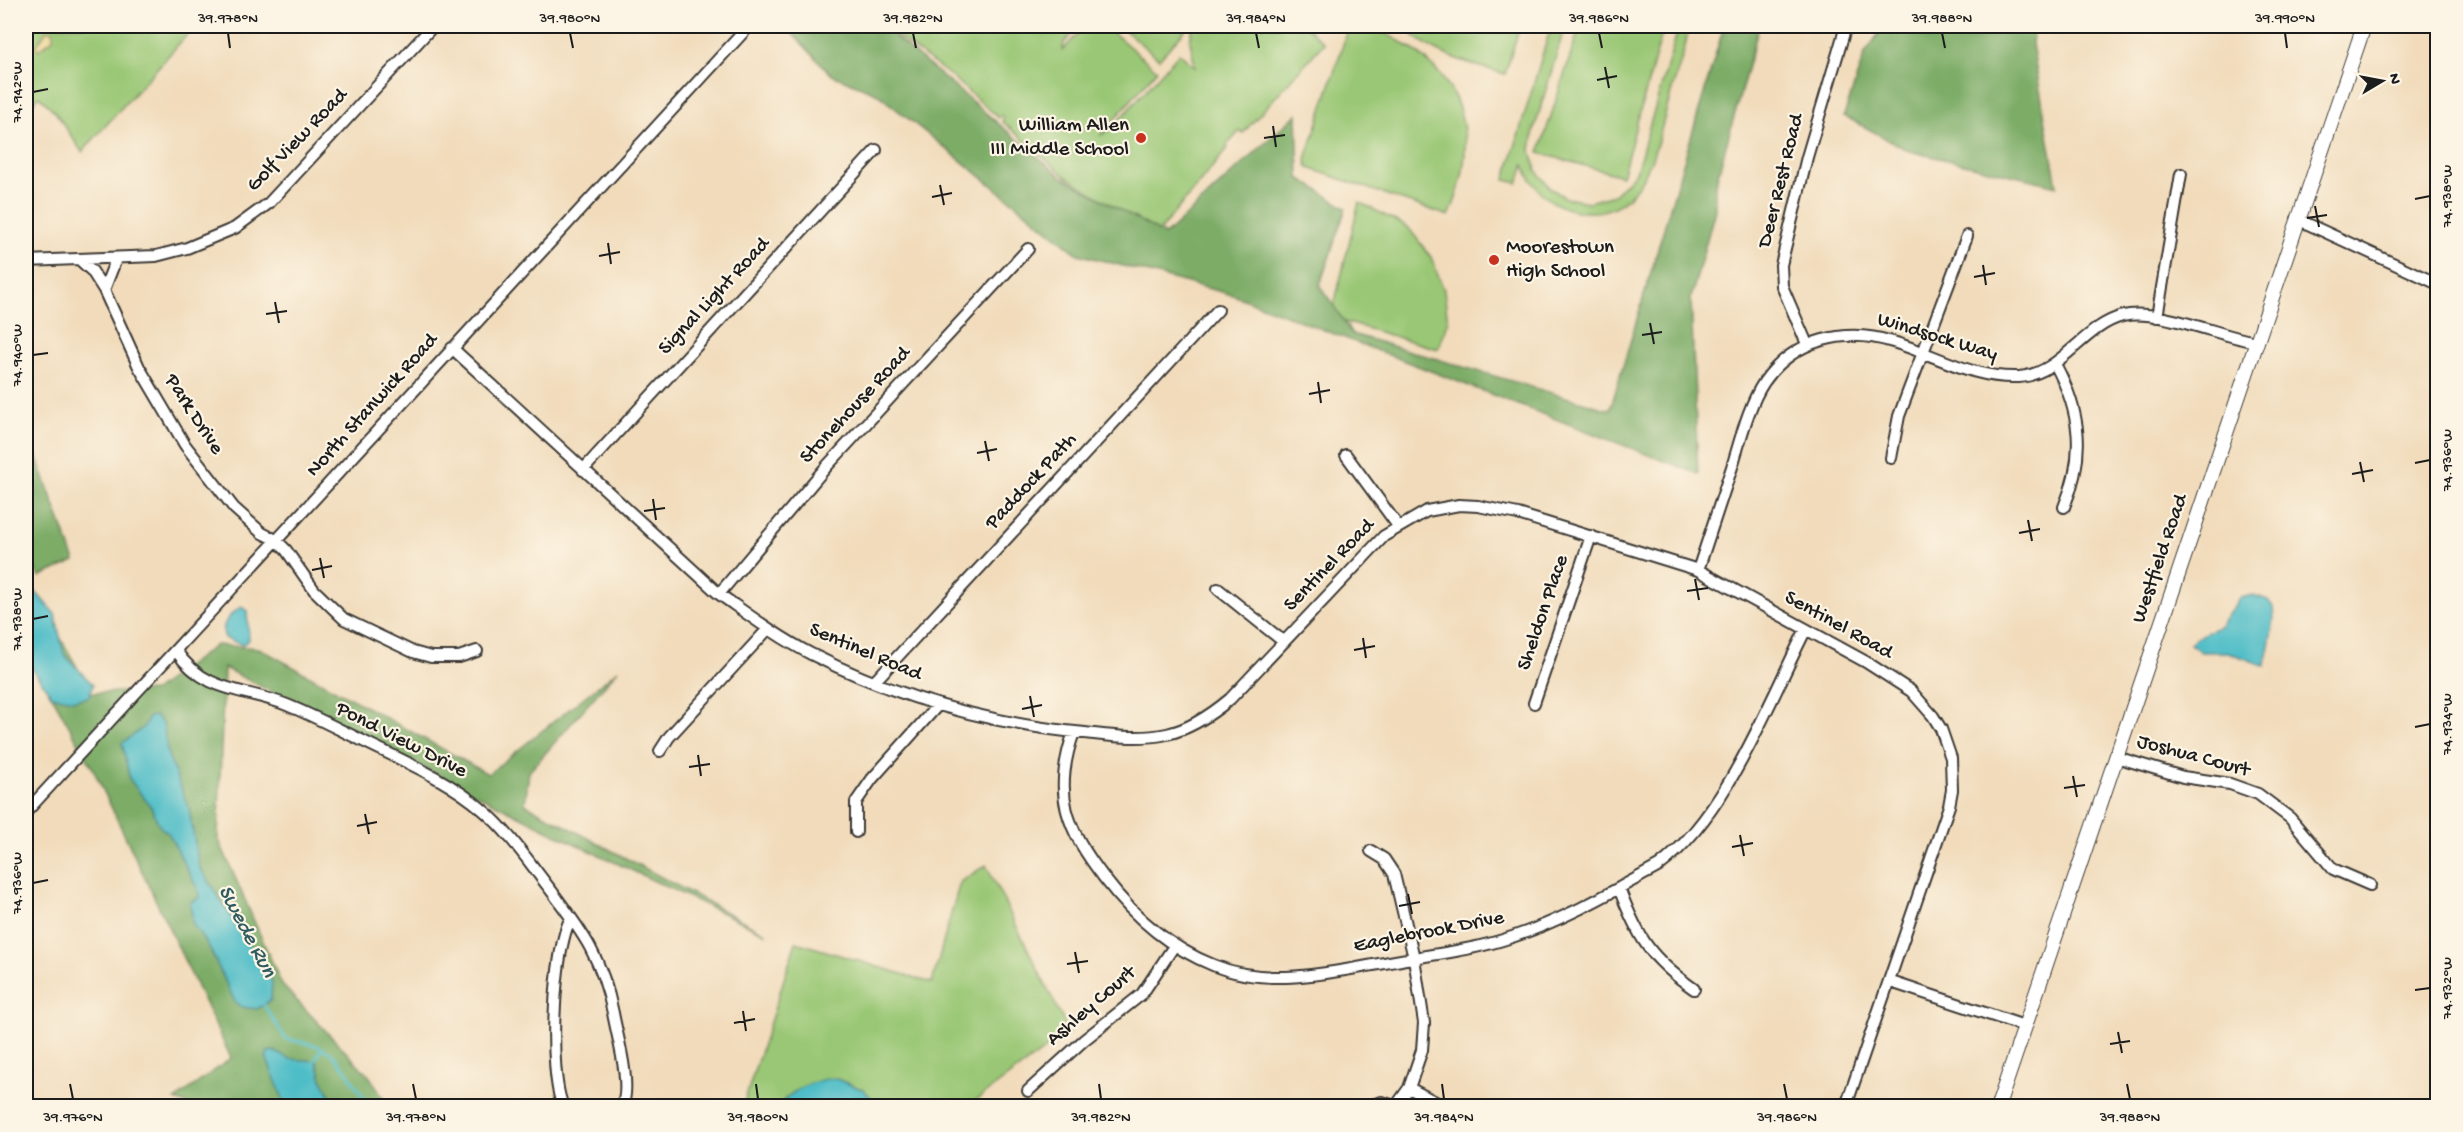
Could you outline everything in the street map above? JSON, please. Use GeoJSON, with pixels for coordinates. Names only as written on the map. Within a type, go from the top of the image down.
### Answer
{"type":"FeatureCollection","features":[{"type":"Feature","properties":{"kind":"street","name":"Golf View Road"},"geometry":{"type":"LineString","coordinates":[[26,261],[156,256],[186,249],[235,228],[269,203],[433,26]]}},
{"type":"Feature","properties":{"kind":"street","name":"North Stanwick Road"},"geometry":{"type":"LineString","coordinates":[[26,812],[276,540],[306,511],[452,348],[526,271],[749,26]]}},
{"type":"Feature","properties":{"kind":"street","name":"Deer Rest Road"},"geometry":{"type":"LineString","coordinates":[[1807,345],[1782,286],[1781,265],[1807,157],[1846,26]]}},
{"type":"Feature","properties":{"kind":"street","name":"Westfield Road"},"geometry":{"type":"LineString","coordinates":[[1998,1107],[2364,26]]}},
{"type":"Feature","properties":{"kind":"street","name":"Signal Light Road"},"geometry":{"type":"LineString","coordinates":[[583,470],[876,150]]}},
{"type":"Feature","properties":{"kind":"street"},"geometry":{"type":"LineString","coordinates":[[2157,317],[2181,174]]}},
{"type":"Feature","properties":{"kind":"street"},"geometry":{"type":"LineString","coordinates":[[2297,219],[2438,284]]}},
{"type":"Feature","properties":{"kind":"street"},"geometry":{"type":"LineString","coordinates":[[1891,458],[1899,416],[1967,236]]}},
{"type":"Feature","properties":{"kind":"street","name":"Stonehouse Road"},"geometry":{"type":"LineString","coordinates":[[719,594],[819,475],[1028,249]]}},
{"type":"Feature","properties":{"kind":"street"},"geometry":{"type":"LineString","coordinates":[[104,290],[116,259]]}},
{"type":"Feature","properties":{"kind":"street","name":"Park Drive"},"geometry":{"type":"LineString","coordinates":[[80,260],[92,271],[104,290],[139,367],[185,445],[234,508],[262,534],[276,540],[314,590],[344,619],[413,652],[431,657],[459,657],[477,651]]}},
{"type":"Feature","properties":{"kind":"street","name":"Paddock Path"},"geometry":{"type":"LineString","coordinates":[[875,681],[1218,310]]}},
{"type":"Feature","properties":{"kind":"street","name":"Windsock Way"},"geometry":{"type":"LineString","coordinates":[[1698,570],[1743,430],[1763,383],[1783,360],[1807,345],[1834,336],[1863,335],[1893,342],[1965,370],[1996,378],[2027,376],[2055,364],[2105,322],[2125,316],[2157,317],[2256,342]]}},
{"type":"Feature","properties":{"kind":"street","name":"Sentinel Road"},"geometry":{"type":"LineString","coordinates":[[452,348],[719,594],[768,628],[811,654],[875,681],[938,705],[994,721],[1139,739],[1184,729],[1215,711],[1230,699],[1355,563],[1398,526],[1427,511],[1459,505],[1478,506],[1518,514],[1698,570],[1805,631],[1866,662],[1911,691],[1941,729],[1951,758],[1952,790],[1948,807],[1891,982],[1846,1107]]}},
{"type":"Feature","properties":{"kind":"street"},"geometry":{"type":"LineString","coordinates":[[2055,364],[2076,412],[2078,440],[2076,468],[2064,507]]}},
{"type":"Feature","properties":{"kind":"street"},"geometry":{"type":"LineString","coordinates":[[1346,455],[1398,526]]}},
{"type":"Feature","properties":{"kind":"street","name":"Sheldon Place"},"geometry":{"type":"LineString","coordinates":[[1534,703],[1592,536]]}},
{"type":"Feature","properties":{"kind":"street"},"geometry":{"type":"LineString","coordinates":[[1218,589],[1284,642]]}},
{"type":"Feature","properties":{"kind":"street"},"geometry":{"type":"LineString","coordinates":[[660,751],[669,737],[768,628]]}},
{"type":"Feature","properties":{"kind":"street","name":"Eaglebrook Drive"},"geometry":{"type":"LineString","coordinates":[[1074,732],[1065,758],[1062,793],[1065,808],[1079,839],[1123,903],[1174,946],[1215,966],[1269,977],[1306,976],[1414,958],[1512,937],[1561,919],[1619,888],[1673,855],[1703,822],[1735,770],[1805,631]]}},
{"type":"Feature","properties":{"kind":"street","name":"Pond View Drive"},"geometry":{"type":"LineString","coordinates":[[176,651],[184,663],[219,688],[262,696],[288,705],[453,787],[484,810],[511,839],[596,954],[606,980],[623,1065],[626,1099],[622,1107]]}},
{"type":"Feature","properties":{"kind":"street"},"geometry":{"type":"LineString","coordinates":[[856,832],[856,802],[872,779],[938,705]]}},
{"type":"Feature","properties":{"kind":"street","name":"Joshua Court"},"geometry":{"type":"LineString","coordinates":[[2116,757],[2184,777],[2230,784],[2258,794],[2290,818],[2333,869],[2370,885]]}},
{"type":"Feature","properties":{"kind":"street"},"geometry":{"type":"LineString","coordinates":[[1368,1107],[1382,1102],[1395,1107],[1409,1088],[1422,1050],[1424,1023],[1414,958],[1394,874],[1384,859],[1371,850]]}},
{"type":"Feature","properties":{"kind":"street"},"geometry":{"type":"LineString","coordinates":[[1619,888],[1631,919],[1651,954],[1694,989]]}},
{"type":"Feature","properties":{"kind":"street"},"geometry":{"type":"LineString","coordinates":[[563,1107],[554,1068],[555,1035],[560,952],[565,928],[571,918]]}},
{"type":"Feature","properties":{"kind":"street","name":"Ashley Court"},"geometry":{"type":"LineString","coordinates":[[1028,1091],[1084,1040],[1142,994],[1174,946]]}},
{"type":"Feature","properties":{"kind":"street"},"geometry":{"type":"LineString","coordinates":[[1891,982],[2024,1026]]}},
{"type":"Feature","properties":{"kind":"street"},"geometry":{"type":"LineString","coordinates":[[1409,1088],[1443,1107]]}},
{"type":"Feature","properties":{"kind":"green space"},"geometry":{"type":"Polygon","coordinates":[[[26,26],[195,26],[82,152],[56,113],[39,96],[26,111],[26,26]]]}},
{"type":"Feature","properties":{"kind":"green space"},"geometry":{"type":"Polygon","coordinates":[[[785,26],[882,26],[1062,177],[1165,235],[1297,114],[1299,178],[1346,208],[1320,285],[1352,334],[1610,410],[1724,26],[1759,26],[1715,186],[1715,210],[1691,298],[1698,474],[1233,295],[1078,254],[876,93],[832,75],[785,26]]]}},
{"type":"Feature","properties":{"kind":"green space","name":"William Allen III Middle School"},"geometry":{"type":"Polygon","coordinates":[[[884,26],[1079,26],[1064,43],[1062,51],[1085,26],[1105,26],[1157,70],[1100,136],[1113,127],[1179,53],[1195,67],[1190,41],[1193,26],[1305,26],[1324,43],[1243,133],[1240,131],[1226,146],[1228,148],[1157,234],[1065,176],[1002,121],[1004,117],[1001,115],[999,118],[948,74],[884,26]]]}},
{"type":"Feature","properties":{"kind":"green space"},"geometry":{"type":"Polygon","coordinates":[[[1120,26],[1189,26],[1159,59],[1120,26]]]}},
{"type":"Feature","properties":{"kind":"green space"},"geometry":{"type":"Polygon","coordinates":[[[1349,26],[1378,30],[1404,44],[1426,60],[1443,78],[1455,98],[1462,120],[1465,142],[1458,191],[1449,216],[1308,168],[1306,159],[1349,26]]]}},
{"type":"Feature","properties":{"kind":"green space"},"geometry":{"type":"Polygon","coordinates":[[[1405,26],[1520,26],[1505,74],[1438,51],[1414,36],[1405,26]]]}},
{"type":"Feature","properties":{"kind":"green space"},"geometry":{"type":"Polygon","coordinates":[[[1551,26],[1565,26],[1534,130],[1531,150],[1536,170],[1550,188],[1566,198],[1589,202],[1614,195],[1636,172],[1679,26],[1688,26],[1683,53],[1652,159],[1631,195],[1616,206],[1596,212],[1572,210],[1556,204],[1536,187],[1524,165],[1518,183],[1505,180],[1551,26]]]}},
{"type":"Feature","properties":{"kind":"green space"},"geometry":{"type":"Polygon","coordinates":[[[1580,26],[1664,26],[1622,176],[1539,153],[1580,26]]]}},
{"type":"Feature","properties":{"kind":"green space"},"geometry":{"type":"Polygon","coordinates":[[[1903,26],[2034,26],[2032,44],[2057,186],[1909,151],[1844,116],[1865,53],[1882,29],[1903,26]]]}},
{"type":"Feature","properties":{"kind":"green space"},"geometry":{"type":"Polygon","coordinates":[[[1359,202],[1408,227],[1431,257],[1444,290],[1448,323],[1438,349],[1331,318],[1359,202]]]}},
{"type":"Feature","properties":{"kind":"green space"},"geometry":{"type":"Polygon","coordinates":[[[26,429],[75,561],[39,577],[26,549],[26,429]]]}},
{"type":"Feature","properties":{"kind":"green space"},"geometry":{"type":"Polygon","coordinates":[[[26,577],[92,693],[154,691],[216,645],[259,648],[488,774],[618,670],[529,772],[525,804],[767,934],[565,839],[224,668],[218,838],[282,985],[370,1077],[388,1106],[192,1106],[175,1100],[231,1058],[93,769],[52,696],[26,660],[26,577]]]}},
{"type":"Feature","properties":{"kind":"green space"},"geometry":{"type":"Polygon","coordinates":[[[986,865],[1069,1032],[968,1106],[743,1106],[796,942],[932,983],[960,882],[986,865]]]}},
{"type":"Feature","properties":{"kind":"sand"},"geometry":{"type":"Polygon","coordinates":[[[47,30],[53,31],[53,39],[38,50],[36,46],[47,30]]]}},
{"type":"Feature","properties":{"kind":"water"},"geometry":{"type":"Polygon","coordinates":[[[26,575],[33,589],[55,614],[64,654],[93,685],[89,697],[74,700],[52,696],[26,660],[26,575]]]}},
{"type":"Feature","properties":{"kind":"water"},"geometry":{"type":"Polygon","coordinates":[[[2253,595],[2268,600],[2273,607],[2274,620],[2265,666],[2228,652],[2201,652],[2190,644],[2197,637],[2220,626],[2240,598],[2253,595]]]}},
{"type":"Feature","properties":{"kind":"water"},"geometry":{"type":"Polygon","coordinates":[[[242,607],[247,611],[249,640],[242,645],[225,638],[223,629],[230,616],[242,607]]]}},
{"type":"Feature","properties":{"kind":"water"},"geometry":{"type":"Polygon","coordinates":[[[156,716],[163,724],[168,755],[189,809],[199,866],[272,981],[271,1000],[257,1009],[241,1007],[235,1002],[208,945],[193,925],[190,902],[199,898],[198,890],[169,834],[160,827],[151,807],[130,780],[122,743],[143,728],[149,717],[156,716]]]}},
{"type":"Feature","properties":{"kind":"water"},"geometry":{"type":"Polygon","coordinates":[[[273,1051],[290,1059],[317,1061],[322,1080],[336,1106],[286,1106],[266,1057],[268,1052],[273,1051]]]}},
{"type":"Feature","properties":{"kind":"water"},"geometry":{"type":"Polygon","coordinates":[[[834,1078],[864,1090],[878,1106],[779,1106],[804,1086],[834,1078]]]}},
{"type":"Feature","properties":{"kind":"waterway","name":"Swede Run"},"geometry":{"type":"LineString","coordinates":[[263,1004],[286,1039],[315,1045],[331,1053],[345,1069],[369,1106]]}},
{"type":"Feature","properties":{"kind":"waterway"},"geometry":{"type":"LineString","coordinates":[[314,1062],[322,1048]]}},
{"type":"Feature","properties":{"kind":"place","name":"William Allen III Middle School"},"geometry":{"type":"Point","coordinates":[1141,138]}},
{"type":"Feature","properties":{"kind":"place","name":"Moorestown High School"},"geometry":{"type":"Point","coordinates":[1494,260]}}]}
